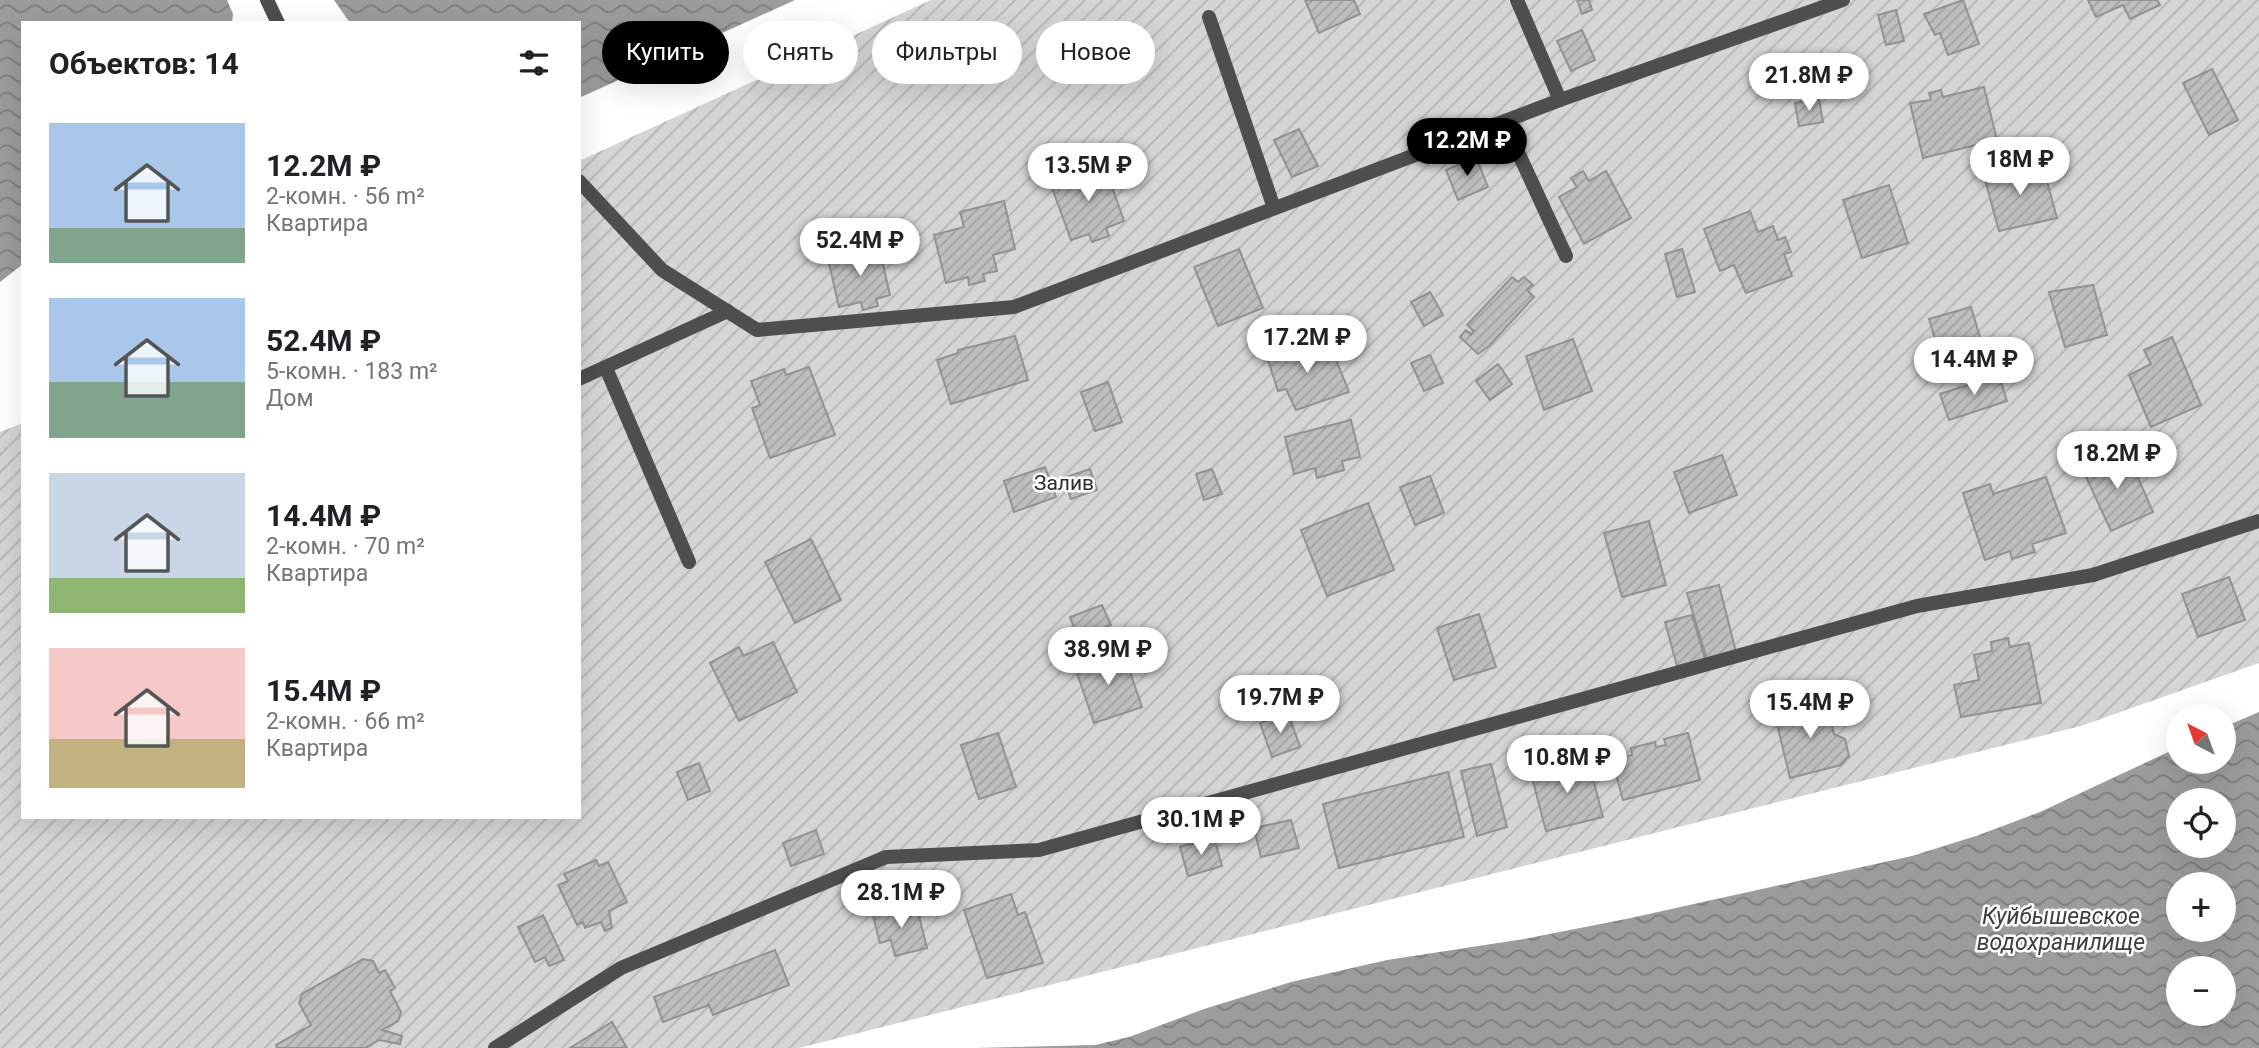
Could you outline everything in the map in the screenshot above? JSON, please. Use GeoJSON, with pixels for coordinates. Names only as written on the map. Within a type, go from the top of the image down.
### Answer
{"type":"FeatureCollection","features":[{"type":"Feature","properties":{"kind":"lane"},"geometry":{"type":"LineString","coordinates":[[267,0],[277,21]]}},
{"type":"Feature","properties":{"kind":"lane"},"geometry":{"type":"LineString","coordinates":[[1517,0],[1560,100]]}},
{"type":"Feature","properties":{"kind":"lane"},"geometry":{"type":"LineString","coordinates":[[581,183],[662,270],[757,330],[1014,307],[1560,100],[1843,0]]}},
{"type":"Feature","properties":{"kind":"lane"},"geometry":{"type":"LineString","coordinates":[[1209,17],[1274,208]]}},
{"type":"Feature","properties":{"kind":"lane"},"geometry":{"type":"LineString","coordinates":[[1504,122],[1566,256]]}},
{"type":"Feature","properties":{"kind":"lane"},"geometry":{"type":"LineString","coordinates":[[581,378],[728,312]]}},
{"type":"Feature","properties":{"kind":"lane"},"geometry":{"type":"LineString","coordinates":[[606,368],[688,562]]}},
{"type":"Feature","properties":{"kind":"lane"},"geometry":{"type":"LineString","coordinates":[[495,1048],[621,968],[886,857],[1039,850],[1917,607],[2093,575],[2259,521]]}},
{"type":"Feature","properties":{"kind":"green space","name":"Залив"},"geometry":{"type":"Polygon","coordinates":[[[931,0],[2259,0],[2259,663],[2081,726],[799,1048],[0,1048],[0,432],[21,424],[21,819],[581,819],[581,160],[747,84],[858,84],[858,33],[872,27],[872,84],[1022,84],[1022,21],[885,21],[931,0]]]}},
{"type":"Feature","properties":{"kind":"water"},"geometry":{"type":"Polygon","coordinates":[[[0,0],[227,0],[233,14],[232,21],[21,21],[21,266],[0,282],[0,0]]]}},
{"type":"Feature","properties":{"kind":"water"},"geometry":{"type":"Polygon","coordinates":[[[334,0],[795,0],[749,21],[743,21],[743,24],[729,30],[729,21],[602,21],[602,84],[610,84],[581,97],[581,21],[349,21],[334,0]]]}},
{"type":"Feature","properties":{"kind":"water","name":"Куйбышевское водохранилище"},"geometry":{"type":"Polygon","coordinates":[[[2259,712],[2259,1048],[974,1048],[1095,1045],[1129,1037],[1204,1009],[1291,982],[1387,960],[1524,939],[1626,919],[1912,856],[2040,812],[2166,753],[2166,774],[2236,774],[2236,722],[2259,712]]]}},
{"type":"Feature","properties":{"kind":"building"},"geometry":{"type":"Polygon","coordinates":[[[1305,0],[1354,0],[1360,14],[1319,33],[1305,0]]]}},
{"type":"Feature","properties":{"kind":"building"},"geometry":{"type":"Polygon","coordinates":[[[1577,0],[1589,0],[1592,10],[1582,14],[1577,0]]]}},
{"type":"Feature","properties":{"kind":"building"},"geometry":{"type":"Polygon","coordinates":[[[1963,0],[1979,44],[1948,55],[1940,33],[1935,35],[1924,14],[1963,0]]]}},
{"type":"Feature","properties":{"kind":"building"},"geometry":{"type":"Polygon","coordinates":[[[2088,0],[2157,0],[2160,5],[2130,19],[2123,5],[2096,17],[2088,0]]]}},
{"type":"Feature","properties":{"kind":"building"},"geometry":{"type":"Polygon","coordinates":[[[1896,10],[1904,41],[1886,45],[1878,15],[1896,10]]]}},
{"type":"Feature","properties":{"kind":"building"},"geometry":{"type":"Polygon","coordinates":[[[1582,30],[1595,60],[1571,71],[1557,41],[1582,30]]]}},
{"type":"Feature","properties":{"kind":"building"},"geometry":{"type":"Polygon","coordinates":[[[2212,69],[2238,120],[2209,135],[2183,83],[2212,69]]]}},
{"type":"Feature","properties":{"kind":"building"},"geometry":{"type":"Polygon","coordinates":[[[1984,87],[1997,140],[1923,158],[1910,103],[1931,100],[1929,93],[1941,90],[1943,97],[1984,87]]]}},
{"type":"Feature","properties":{"kind":"building"},"geometry":{"type":"Polygon","coordinates":[[[1819,99],[1823,122],[1799,126],[1795,103],[1819,99]]]}},
{"type":"Feature","properties":{"kind":"building"},"geometry":{"type":"Polygon","coordinates":[[[1299,129],[1318,166],[1292,177],[1274,140],[1299,129]]]}},
{"type":"Feature","properties":{"kind":"building"},"geometry":{"type":"Polygon","coordinates":[[[1476,157],[1488,187],[1458,200],[1446,170],[1476,157]]]}},
{"type":"Feature","properties":{"kind":"building"},"geometry":{"type":"Polygon","coordinates":[[[2042,163],[2057,218],[1999,231],[1984,176],[2042,163]]]}},
{"type":"Feature","properties":{"kind":"building"},"geometry":{"type":"Polygon","coordinates":[[[1104,164],[1124,221],[1106,228],[1109,236],[1092,242],[1089,234],[1071,240],[1050,182],[1104,164]]]}},
{"type":"Feature","properties":{"kind":"building"},"geometry":{"type":"Polygon","coordinates":[[[1583,171],[1589,181],[1606,171],[1631,218],[1584,244],[1559,197],[1577,187],[1571,178],[1583,171]]]}},
{"type":"Feature","properties":{"kind":"building"},"geometry":{"type":"Polygon","coordinates":[[[1889,185],[1908,243],[1862,258],[1843,200],[1889,185]]]}},
{"type":"Feature","properties":{"kind":"building"},"geometry":{"type":"Polygon","coordinates":[[[1004,201],[1015,249],[993,255],[997,271],[983,274],[985,281],[969,285],[968,277],[946,283],[934,235],[964,227],[960,212],[1004,201]]]}},
{"type":"Feature","properties":{"kind":"building"},"geometry":{"type":"Polygon","coordinates":[[[1750,211],[1758,232],[1773,226],[1778,240],[1785,237],[1791,252],[1784,254],[1792,276],[1746,293],[1734,265],[1720,271],[1704,229],[1750,211]]]}},
{"type":"Feature","properties":{"kind":"building"},"geometry":{"type":"Polygon","coordinates":[[[879,247],[890,295],[876,299],[878,306],[863,310],[861,302],[839,307],[828,259],[879,247]]]}},
{"type":"Feature","properties":{"kind":"building"},"geometry":{"type":"Polygon","coordinates":[[[1239,249],[1263,308],[1218,326],[1194,267],[1239,249]]]}},
{"type":"Feature","properties":{"kind":"building"},"geometry":{"type":"Polygon","coordinates":[[[1682,249],[1695,292],[1677,297],[1665,254],[1682,249]]]}},
{"type":"Feature","properties":{"kind":"building"},"geometry":{"type":"Polygon","coordinates":[[[1512,277],[1518,282],[1524,277],[1533,285],[1527,290],[1534,297],[1489,346],[1478,354],[1460,337],[1466,330],[1471,335],[1474,331],[1467,325],[1512,277]]]}},
{"type":"Feature","properties":{"kind":"building"},"geometry":{"type":"Polygon","coordinates":[[[2093,285],[2107,335],[2065,347],[2049,292],[2093,285]]]}},
{"type":"Feature","properties":{"kind":"building"},"geometry":{"type":"Polygon","coordinates":[[[1430,292],[1443,315],[1424,326],[1411,302],[1430,292]]]}},
{"type":"Feature","properties":{"kind":"building"},"geometry":{"type":"Polygon","coordinates":[[[1971,307],[1985,354],[1943,366],[1929,319],[1971,307]]]}},
{"type":"Feature","properties":{"kind":"building"},"geometry":{"type":"Polygon","coordinates":[[[1015,336],[1028,380],[951,404],[937,360],[958,353],[958,350],[1015,336]]]}},
{"type":"Feature","properties":{"kind":"building"},"geometry":{"type":"Polygon","coordinates":[[[2172,337],[2201,405],[2151,427],[2129,375],[2151,364],[2144,350],[2172,337]]]}},
{"type":"Feature","properties":{"kind":"building"},"geometry":{"type":"Polygon","coordinates":[[[1573,339],[1592,391],[1544,410],[1526,356],[1573,339]]]}},
{"type":"Feature","properties":{"kind":"building"},"geometry":{"type":"Polygon","coordinates":[[[1287,344],[1299,348],[1301,353],[1330,345],[1349,392],[1296,410],[1286,389],[1278,391],[1268,360],[1273,348],[1287,344]]]}},
{"type":"Feature","properties":{"kind":"building"},"geometry":{"type":"Polygon","coordinates":[[[1430,355],[1443,383],[1424,391],[1411,363],[1430,355]]]}},
{"type":"Feature","properties":{"kind":"building"},"geometry":{"type":"Polygon","coordinates":[[[1498,364],[1512,384],[1490,400],[1476,381],[1498,364]]]}},
{"type":"Feature","properties":{"kind":"building"},"geometry":{"type":"Polygon","coordinates":[[[809,367],[835,435],[770,458],[752,408],[760,405],[751,381],[784,369],[786,375],[809,367]]]}},
{"type":"Feature","properties":{"kind":"building"},"geometry":{"type":"Polygon","coordinates":[[[1999,375],[2007,401],[1949,420],[1940,394],[1999,375]]]}},
{"type":"Feature","properties":{"kind":"building"},"geometry":{"type":"Polygon","coordinates":[[[1108,382],[1122,422],[1095,431],[1081,392],[1108,382]]]}},
{"type":"Feature","properties":{"kind":"building"},"geometry":{"type":"Polygon","coordinates":[[[1351,420],[1360,457],[1342,461],[1344,470],[1317,478],[1315,468],[1294,474],[1285,437],[1351,420]]]}},
{"type":"Feature","properties":{"kind":"building"},"geometry":{"type":"Polygon","coordinates":[[[2110,453],[2117,468],[2131,462],[2153,512],[2111,531],[2081,466],[2110,453]]]}},
{"type":"Feature","properties":{"kind":"building"},"geometry":{"type":"Polygon","coordinates":[[[1722,455],[1737,495],[1689,513],[1674,472],[1722,455]]]}},
{"type":"Feature","properties":{"kind":"building"},"geometry":{"type":"Polygon","coordinates":[[[1045,467],[1056,497],[1014,512],[1004,481],[1045,467]]]}},
{"type":"Feature","properties":{"kind":"building"},"geometry":{"type":"Polygon","coordinates":[[[1090,469],[1097,490],[1071,499],[1063,478],[1090,469]]]}},
{"type":"Feature","properties":{"kind":"building"},"geometry":{"type":"Polygon","coordinates":[[[1212,469],[1222,494],[1204,500],[1196,474],[1212,469]]]}},
{"type":"Feature","properties":{"kind":"building"},"geometry":{"type":"Polygon","coordinates":[[[1430,476],[1444,513],[1415,525],[1400,487],[1430,476]]]}},
{"type":"Feature","properties":{"kind":"building"},"geometry":{"type":"Polygon","coordinates":[[[2046,477],[2066,533],[2032,544],[2035,552],[2012,559],[2010,551],[1985,560],[1963,493],[1990,484],[1993,494],[2046,477]]]}},
{"type":"Feature","properties":{"kind":"building"},"geometry":{"type":"Polygon","coordinates":[[[1368,503],[1394,570],[1327,596],[1301,530],[1368,503]]]}},
{"type":"Feature","properties":{"kind":"building"},"geometry":{"type":"Polygon","coordinates":[[[1649,521],[1666,585],[1622,597],[1604,533],[1649,521]]]}},
{"type":"Feature","properties":{"kind":"building"},"geometry":{"type":"Polygon","coordinates":[[[811,539],[841,600],[795,623],[765,562],[811,539]]]}},
{"type":"Feature","properties":{"kind":"building"},"geometry":{"type":"Polygon","coordinates":[[[2229,577],[2245,620],[2198,637],[2182,594],[2229,577]]]}},
{"type":"Feature","properties":{"kind":"building"},"geometry":{"type":"Polygon","coordinates":[[[1719,585],[1736,652],[1707,660],[1687,593],[1719,585]]]}},
{"type":"Feature","properties":{"kind":"building"},"geometry":{"type":"Polygon","coordinates":[[[1102,605],[1111,625],[1078,638],[1070,617],[1102,605]]]}},
{"type":"Feature","properties":{"kind":"building"},"geometry":{"type":"Polygon","coordinates":[[[1479,614],[1496,667],[1454,680],[1437,628],[1479,614]]]}},
{"type":"Feature","properties":{"kind":"building"},"geometry":{"type":"Polygon","coordinates":[[[1692,615],[1705,659],[1677,666],[1665,622],[1692,615]]]}},
{"type":"Feature","properties":{"kind":"building"},"geometry":{"type":"Polygon","coordinates":[[[2008,638],[2010,647],[2029,643],[2041,703],[1961,717],[1954,685],[1979,680],[1974,655],[1992,651],[1991,642],[2008,638]]]}},
{"type":"Feature","properties":{"kind":"building"},"geometry":{"type":"Polygon","coordinates":[[[773,642],[797,692],[739,721],[710,663],[739,647],[744,656],[773,642]]]}},
{"type":"Feature","properties":{"kind":"building"},"geometry":{"type":"Polygon","coordinates":[[[1123,651],[1142,707],[1094,723],[1075,667],[1123,651]]]}},
{"type":"Feature","properties":{"kind":"building"},"geometry":{"type":"Polygon","coordinates":[[[1819,697],[1821,705],[1826,704],[1834,734],[1845,739],[1849,756],[1841,765],[1790,778],[1775,716],[1805,709],[1804,700],[1819,697]]]}},
{"type":"Feature","properties":{"kind":"building"},"geometry":{"type":"Polygon","coordinates":[[[1288,713],[1300,747],[1272,757],[1260,723],[1288,713]]]}},
{"type":"Feature","properties":{"kind":"building"},"geometry":{"type":"Polygon","coordinates":[[[998,733],[1016,787],[979,799],[961,745],[998,733]]]}},
{"type":"Feature","properties":{"kind":"building"},"geometry":{"type":"Polygon","coordinates":[[[1688,733],[1700,780],[1623,800],[1612,760],[1632,755],[1631,748],[1655,742],[1656,747],[1666,745],[1664,739],[1688,733]]]}},
{"type":"Feature","properties":{"kind":"building"},"geometry":{"type":"Polygon","coordinates":[[[1588,759],[1603,817],[1546,831],[1531,774],[1588,759]]]}},
{"type":"Feature","properties":{"kind":"building"},"geometry":{"type":"Polygon","coordinates":[[[699,763],[710,791],[688,800],[677,772],[699,763]]]}},
{"type":"Feature","properties":{"kind":"building"},"geometry":{"type":"Polygon","coordinates":[[[1491,764],[1507,827],[1477,836],[1461,771],[1491,764]]]}},
{"type":"Feature","properties":{"kind":"building"},"geometry":{"type":"Polygon","coordinates":[[[1448,772],[1464,837],[1339,868],[1323,804],[1448,772]]]}},
{"type":"Feature","properties":{"kind":"building"},"geometry":{"type":"Polygon","coordinates":[[[1291,820],[1299,848],[1261,857],[1254,828],[1291,820]]]}},
{"type":"Feature","properties":{"kind":"building"},"geometry":{"type":"Polygon","coordinates":[[[816,830],[824,854],[791,866],[783,843],[816,830]]]}},
{"type":"Feature","properties":{"kind":"building"},"geometry":{"type":"Polygon","coordinates":[[[1214,837],[1222,866],[1188,876],[1180,847],[1214,837]]]}},
{"type":"Feature","properties":{"kind":"building"},"geometry":{"type":"Polygon","coordinates":[[[596,860],[599,866],[608,862],[627,902],[609,911],[612,928],[605,931],[601,922],[585,928],[583,922],[577,925],[558,885],[568,881],[564,874],[596,860]]]}},
{"type":"Feature","properties":{"kind":"building"},"geometry":{"type":"Polygon","coordinates":[[[1011,894],[1018,915],[1025,912],[1043,963],[987,978],[964,910],[1011,894]]]}},
{"type":"Feature","properties":{"kind":"building"},"geometry":{"type":"Polygon","coordinates":[[[916,904],[927,948],[895,956],[891,940],[880,943],[873,916],[916,904]]]}},
{"type":"Feature","properties":{"kind":"building"},"geometry":{"type":"Polygon","coordinates":[[[543,915],[564,960],[549,966],[545,957],[535,962],[518,927],[543,915]]]}},
{"type":"Feature","properties":{"kind":"building"},"geometry":{"type":"Polygon","coordinates":[[[775,950],[789,985],[713,1015],[709,1005],[663,1022],[654,997],[775,950]]]}},
{"type":"Feature","properties":{"kind":"building"},"geometry":{"type":"Polygon","coordinates":[[[363,959],[373,961],[379,973],[385,970],[395,988],[390,991],[401,1012],[398,1021],[382,1030],[402,1036],[400,1044],[379,1040],[365,1048],[277,1048],[276,1045],[311,1025],[299,1003],[302,994],[363,959]]]}},
{"type":"Feature","properties":{"kind":"building"},"geometry":{"type":"Polygon","coordinates":[[[612,1022],[627,1048],[570,1048],[612,1022]]]}}]}
